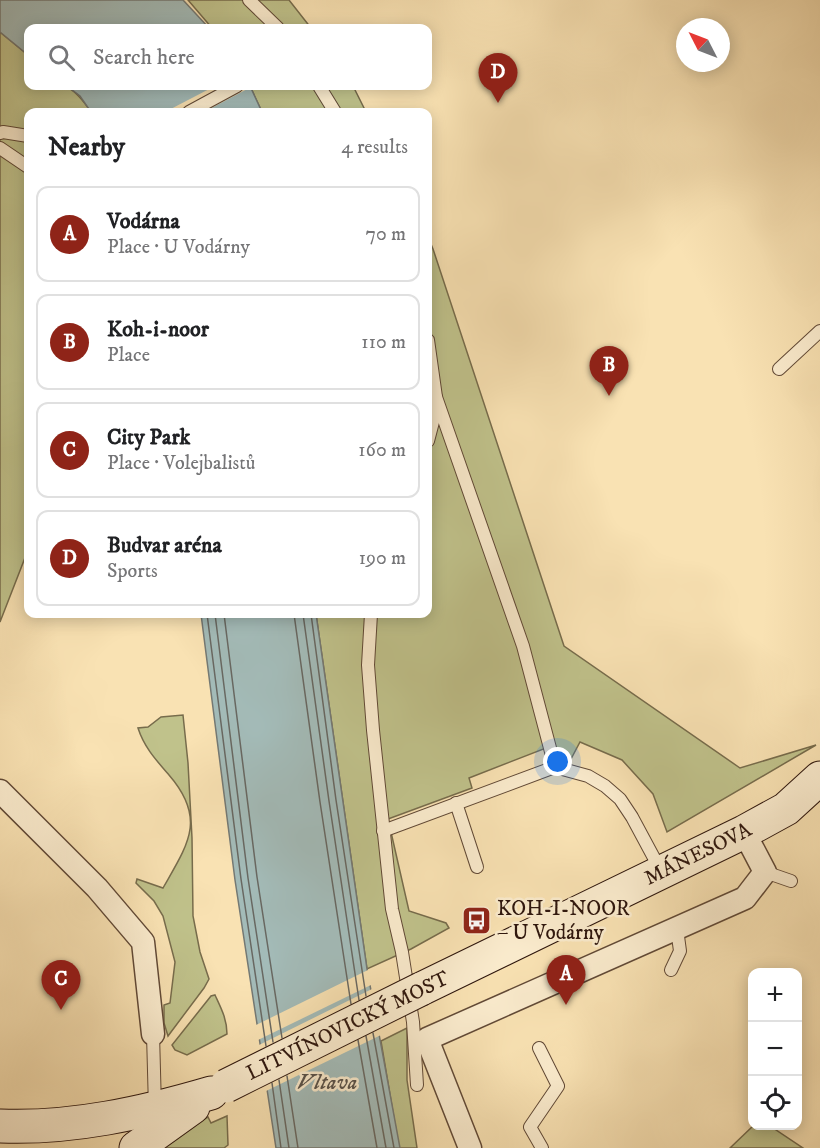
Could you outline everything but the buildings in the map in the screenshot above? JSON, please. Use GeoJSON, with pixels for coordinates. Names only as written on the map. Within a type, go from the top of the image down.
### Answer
{"type":"FeatureCollection","features":[{"type":"Feature","properties":{"kind":"main road","name":"MÁNESOVA"},"geometry":{"type":"LineString","coordinates":[[469,966],[744,832],[786,809],[820,778]]}},
{"type":"Feature","properties":{"kind":"main road","name":"LITVÍNOVICKÝ MOST"},"geometry":{"type":"LineString","coordinates":[[219,1090],[469,966]]}},
{"type":"Feature","properties":{"kind":"main road"},"geometry":{"type":"LineString","coordinates":[[0,1126],[22,1127],[74,1123],[155,1110],[219,1090]]}},
{"type":"Feature","properties":{"kind":"main road"},"geometry":{"type":"LineString","coordinates":[[136,1148],[219,1090]]}},
{"type":"Feature","properties":{"kind":"street"},"geometry":{"type":"LineString","coordinates":[[0,791],[97,888],[143,942],[153,1034]]}},
{"type":"Feature","properties":{"kind":"street"},"geometry":{"type":"LineString","coordinates":[[470,1148],[418,1034],[677,929],[745,898],[765,872],[744,832]]}},
{"type":"Feature","properties":{"kind":"lane"},"geometry":{"type":"LineString","coordinates":[[249,0],[274,24]]}},
{"type":"Feature","properties":{"kind":"lane"},"geometry":{"type":"LineString","coordinates":[[196,108],[230,90]]}},
{"type":"Feature","properties":{"kind":"lane"},"geometry":{"type":"LineString","coordinates":[[324,90],[333,108]]}},
{"type":"Feature","properties":{"kind":"lane"},"geometry":{"type":"LineString","coordinates":[[0,134],[3,132],[24,135]]}},
{"type":"Feature","properties":{"kind":"lane"},"geometry":{"type":"LineString","coordinates":[[0,148],[24,164]]}},
{"type":"Feature","properties":{"kind":"lane"},"geometry":{"type":"LineString","coordinates":[[778,369],[820,331]]}},
{"type":"Feature","properties":{"kind":"lane"},"geometry":{"type":"LineString","coordinates":[[432,368],[436,397],[523,646],[555,767]]}},
{"type":"Feature","properties":{"kind":"lane"},"geometry":{"type":"LineString","coordinates":[[432,426],[436,397]]}},
{"type":"Feature","properties":{"kind":"lane"},"geometry":{"type":"LineString","coordinates":[[371,618],[368,665],[383,831],[392,909],[418,1034],[417,1085]]}},
{"type":"Feature","properties":{"kind":"lane"},"geometry":{"type":"LineString","coordinates":[[383,831],[555,767],[588,776],[605,786],[620,799],[662,872]]}},
{"type":"Feature","properties":{"kind":"lane"},"geometry":{"type":"LineString","coordinates":[[456,803],[477,867]]}},
{"type":"Feature","properties":{"kind":"lane"},"geometry":{"type":"LineString","coordinates":[[765,872],[792,881]]}},
{"type":"Feature","properties":{"kind":"lane"},"geometry":{"type":"LineString","coordinates":[[671,970],[680,951],[677,929]]}},
{"type":"Feature","properties":{"kind":"lane"},"geometry":{"type":"LineString","coordinates":[[153,1034],[155,1110]]}},
{"type":"Feature","properties":{"kind":"lane"},"geometry":{"type":"LineString","coordinates":[[539,1048],[558,1086],[530,1127],[542,1148]]}},
{"type":"Feature","properties":{"kind":"green space"},"geometry":{"type":"Polygon","coordinates":[[[188,0],[289,0],[308,24],[209,24],[188,0]]]}},
{"type":"Feature","properties":{"kind":"green space"},"geometry":{"type":"Polygon","coordinates":[[[0,32],[24,52],[24,90],[71,90],[88,108],[24,108],[24,560],[0,622],[0,32]]]}},
{"type":"Feature","properties":{"kind":"green space"},"geometry":{"type":"Polygon","coordinates":[[[252,90],[355,90],[364,108],[260,108],[252,90]]]}},
{"type":"Feature","properties":{"kind":"green space"},"geometry":{"type":"Polygon","coordinates":[[[432,247],[564,646],[740,768],[816,745],[667,832],[653,794],[622,760],[580,742],[571,759],[551,746],[469,778],[472,788],[388,819],[409,911],[446,923],[449,928],[367,969],[317,618],[432,618],[432,247]]]}},
{"type":"Feature","properties":{"kind":"green space"},"geometry":{"type":"Polygon","coordinates":[[[183,715],[192,838],[193,916],[200,952],[209,979],[168,1036],[164,1023],[164,1005],[170,1003],[175,962],[163,916],[154,901],[136,883],[137,879],[163,888],[186,845],[190,832],[190,818],[188,805],[181,791],[151,753],[138,728],[148,727],[161,717],[183,715]]]}},
{"type":"Feature","properties":{"kind":"green space"},"geometry":{"type":"Polygon","coordinates":[[[215,995],[225,1018],[227,1034],[187,1055],[175,1050],[172,1045],[211,996],[215,995]]]}},
{"type":"Feature","properties":{"kind":"green space"},"geometry":{"type":"Polygon","coordinates":[[[407,1028],[407,1080],[417,1148],[399,1148],[381,1041],[407,1028]]]}},
{"type":"Feature","properties":{"kind":"green space"},"geometry":{"type":"Polygon","coordinates":[[[227,1116],[228,1145],[224,1148],[154,1148],[176,1133],[208,1117],[211,1123],[227,1116]]]}},
{"type":"Feature","properties":{"kind":"green space"},"geometry":{"type":"Polygon","coordinates":[[[749,1130],[776,1130],[803,1148],[730,1148],[749,1130]]]}},
{"type":"Feature","properties":{"kind":"water"},"geometry":{"type":"Polygon","coordinates":[[[0,0],[183,0],[205,24],[24,24],[24,52],[0,32],[0,0]]]}},
{"type":"Feature","properties":{"kind":"water"},"geometry":{"type":"Polygon","coordinates":[[[72,90],[252,90],[260,108],[88,108],[80,96],[72,90]]]}},
{"type":"Feature","properties":{"kind":"water","name":"Vltava"},"geometry":{"type":"Polygon","coordinates":[[[202,618],[317,618],[367,969],[400,1148],[276,1148],[235,880],[202,618]]]}},
{"type":"Feature","properties":{"kind":"pier"},"geometry":{"type":"Polygon","coordinates":[[[207,90],[245,90],[212,108],[173,108],[207,90]]]}},
{"type":"Feature","properties":{"kind":"pier"},"geometry":{"type":"Polygon","coordinates":[[[370,969],[373,984],[256,1041],[254,1026],[370,969]]]}},
{"type":"Feature","properties":{"kind":"pier"},"geometry":{"type":"Polygon","coordinates":[[[374,988],[383,1034],[264,1092],[257,1046],[374,988]]]}},
{"type":"Feature","properties":{"kind":"place","name":"Budvar aréna"},"geometry":{"type":"Point","coordinates":[498,103]}},
{"type":"Feature","properties":{"kind":"place","name":"Koh-i-noor"},"geometry":{"type":"Point","coordinates":[609,396]}},
{"type":"Feature","properties":{"kind":"place","name":"KOH-I-NOOR – U Vodárny"},"geometry":{"type":"Point","coordinates":[476,921]}},
{"type":"Feature","properties":{"kind":"place","name":"Vodárna"},"geometry":{"type":"Point","coordinates":[566,1005]}},
{"type":"Feature","properties":{"kind":"place","name":"City Park"},"geometry":{"type":"Point","coordinates":[61,1010]}}]}
